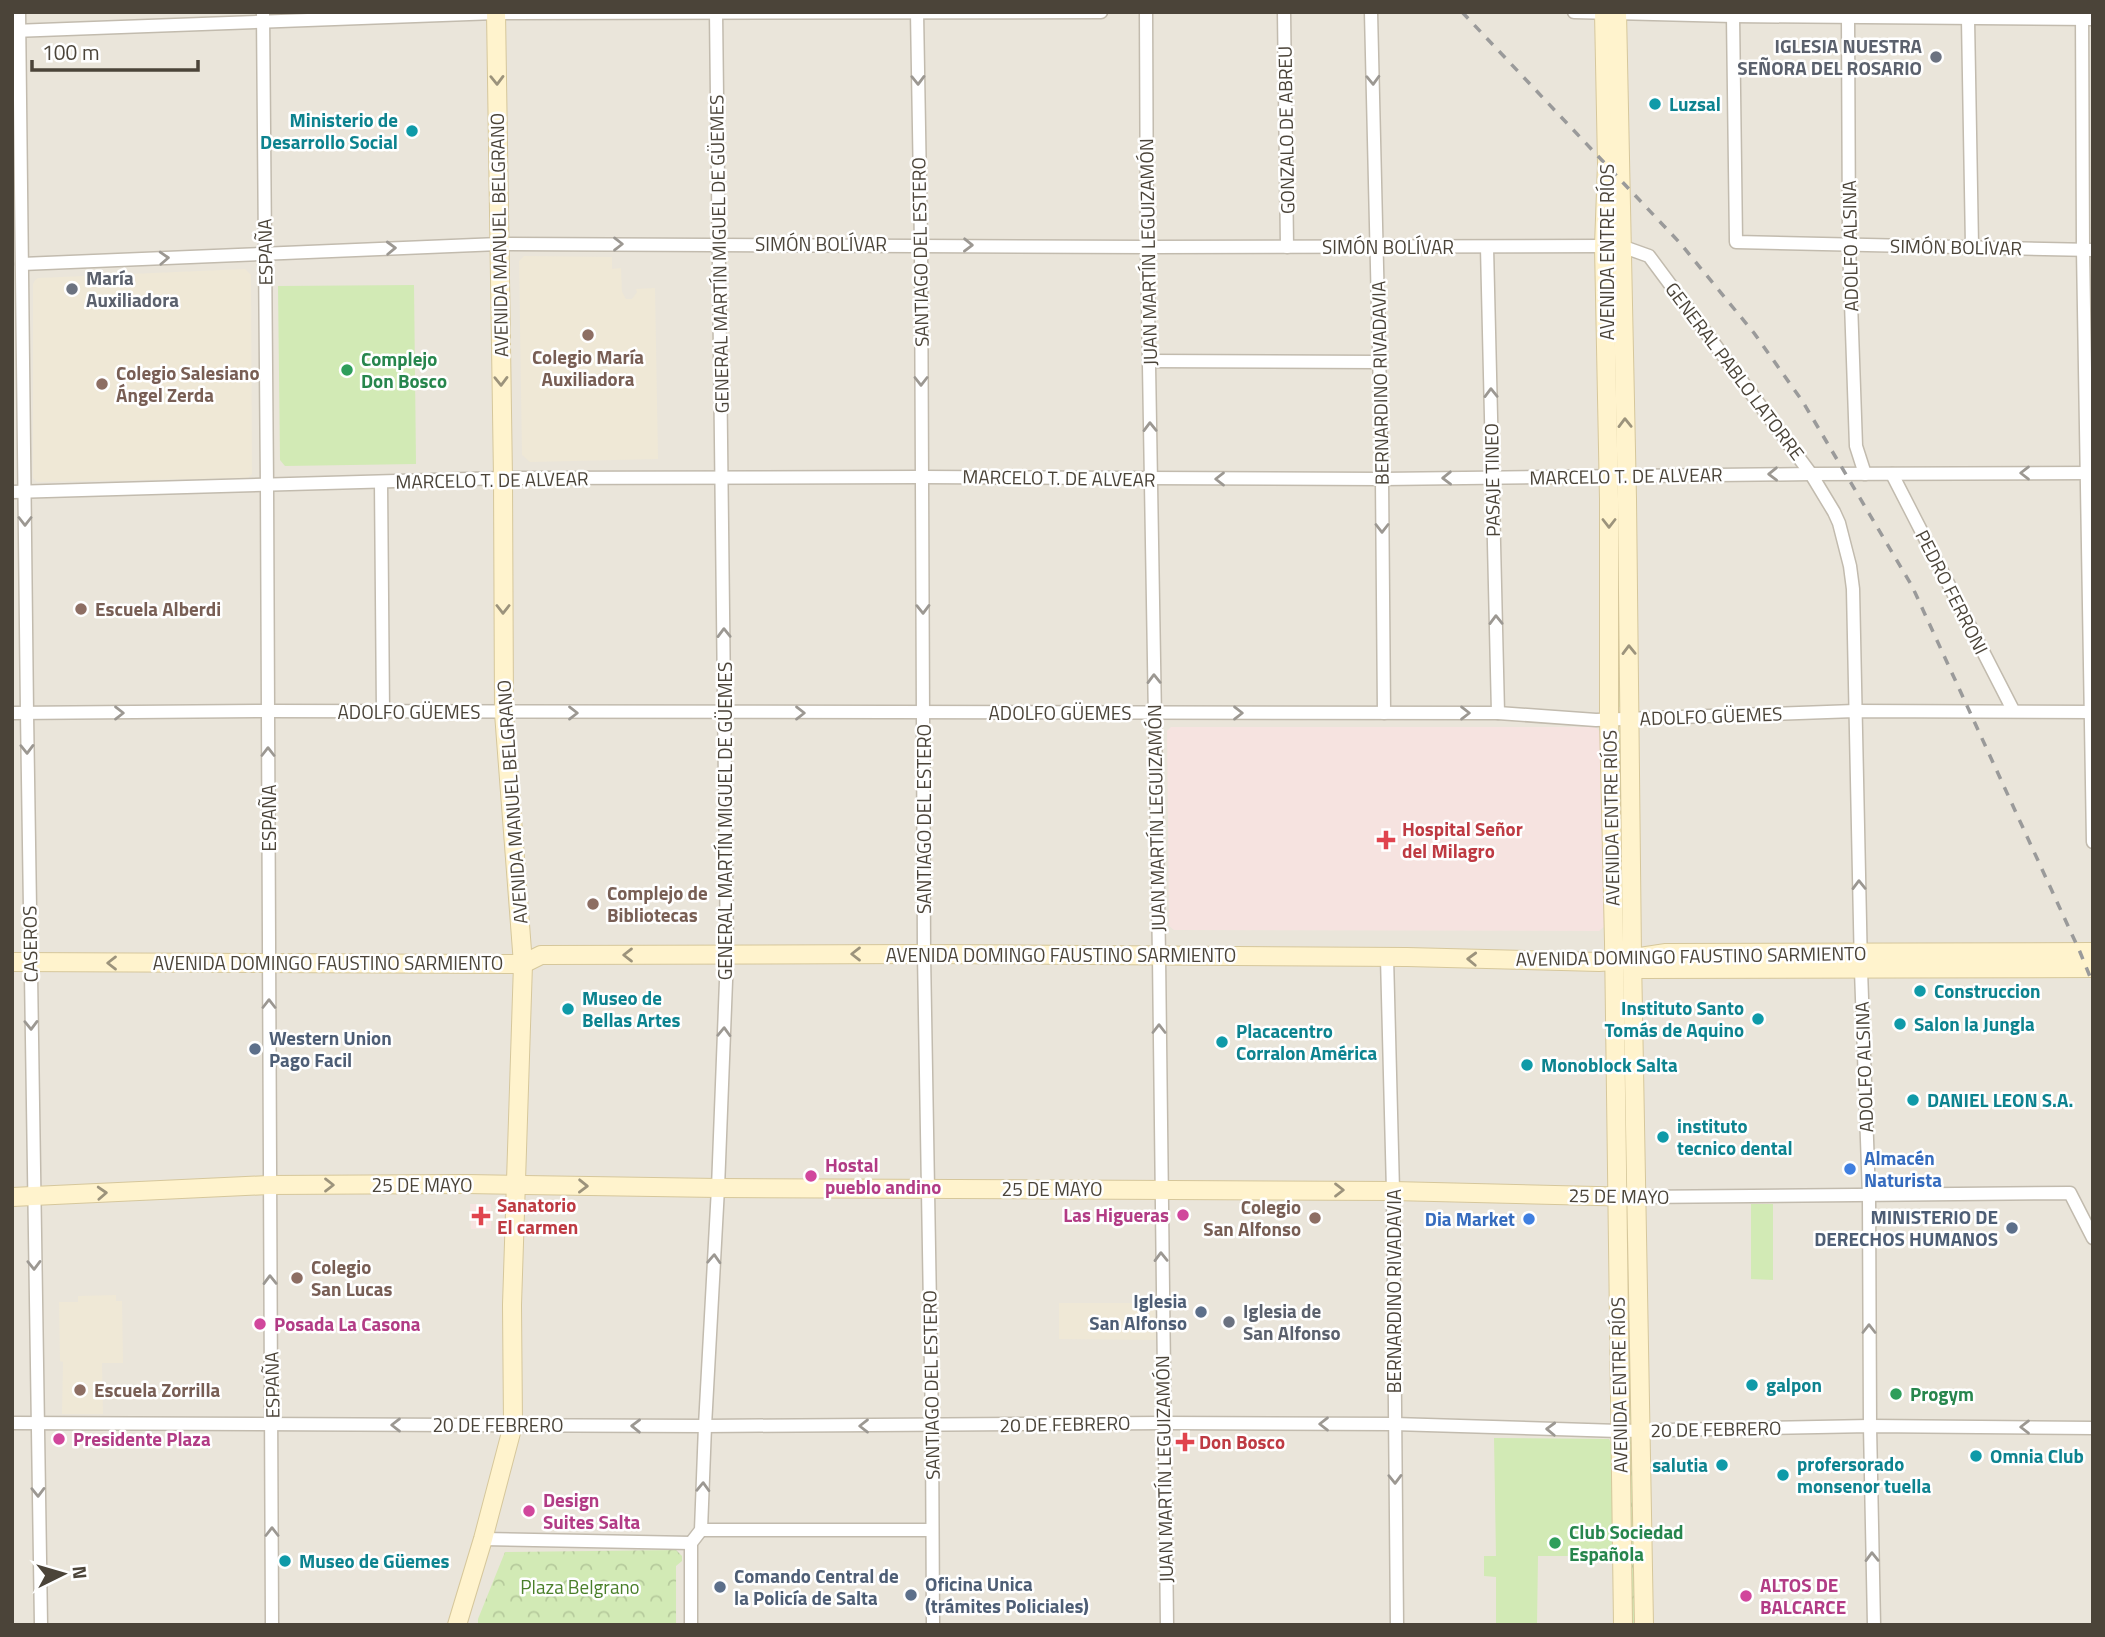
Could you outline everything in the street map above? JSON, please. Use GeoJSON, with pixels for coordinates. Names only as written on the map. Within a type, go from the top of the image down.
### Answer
{"type":"FeatureCollection","features":[{"type":"Feature","properties":{"kind":"main road","name":"AVENIDA MANUEL BELGRANO"},"geometry":{"type":"LineString","coordinates":[[457,1625],[513,1424],[512,1305],[523,964],[505,713],[496,13]]}},
{"type":"Feature","properties":{"kind":"main road","name":"AVENIDA ENTRE RÍOS"},"geometry":{"type":"LineString","coordinates":[[1611,13],[1618,476],[1630,719],[1644,1625]]}},
{"type":"Feature","properties":{"kind":"main road","name":"AVENIDA ENTRE RÍOS"},"geometry":{"type":"LineString","coordinates":[[1618,476],[1609,719],[1623,1625]]}},
{"type":"Feature","properties":{"kind":"main road","name":"AVENIDA DOMINGO FAUSTINO SARMIENTO"},"geometry":{"type":"LineString","coordinates":[[12,962],[523,964],[541,955],[924,954],[1387,957],[1633,963],[1861,961],[2093,952]]}},
{"type":"Feature","properties":{"kind":"main road","name":"AVENIDA DOMINGO FAUSTINO SARMIENTO"},"geometry":{"type":"LineString","coordinates":[[1861,961],[2093,968]]}},
{"type":"Feature","properties":{"kind":"main road","name":"25 DE MAYO"},"geometry":{"type":"LineString","coordinates":[[12,1197],[269,1185],[515,1185],[1393,1191],[1638,1197]]}},
{"type":"Feature","properties":{"kind":"street","name":"CASEROS"},"geometry":{"type":"LineString","coordinates":[[19,12],[16,30],[22,264],[17,293],[18,492],[27,713],[41,1625]]}},
{"type":"Feature","properties":{"kind":"street","name":"GENERAL MARTÍN MIGUEL DE GÜEMES"},"geometry":{"type":"LineString","coordinates":[[701,1530],[727,955],[716,12]]}},
{"type":"Feature","properties":{"kind":"street"},"geometry":{"type":"LineString","coordinates":[[16,30],[263,17],[496,13],[1101,12]]}},
{"type":"Feature","properties":{"kind":"street","name":"JUAN MARTÍN LEGUIZAMÓN"},"geometry":{"type":"LineString","coordinates":[[1146,12],[1167,1625]]}},
{"type":"Feature","properties":{"kind":"street","name":"GONZALO DE ABREU"},"geometry":{"type":"LineString","coordinates":[[1284,12],[1287,247]]}},
{"type":"Feature","properties":{"kind":"street","name":"BERNARDINO RIVADAVIA"},"geometry":{"type":"LineString","coordinates":[[1371,12],[1382,479],[1384,713]]}},
{"type":"Feature","properties":{"kind":"street"},"geometry":{"type":"LineString","coordinates":[[1574,12],[1968,19],[2085,17],[2093,842]]}},
{"type":"Feature","properties":{"kind":"street","name":"SANTIAGO DEL ESTERO"},"geometry":{"type":"LineString","coordinates":[[917,13],[921,245],[924,954],[933,1625]]}},
{"type":"Feature","properties":{"kind":"street","name":"SIMÓN BOLÍVAR"},"geometry":{"type":"LineString","coordinates":[[1733,16],[1736,242],[2088,250]]}},
{"type":"Feature","properties":{"kind":"street","name":"ESPAÑA"},"geometry":{"type":"LineString","coordinates":[[263,17],[272,1625]]}},
{"type":"Feature","properties":{"kind":"street","name":"ADOLFO ALSINA"},"geometry":{"type":"LineString","coordinates":[[1848,17],[1849,245],[1856,446],[1864,474]]}},
{"type":"Feature","properties":{"kind":"street"},"geometry":{"type":"LineString","coordinates":[[1968,19],[1972,246]]}},
{"type":"Feature","properties":{"kind":"street","name":"SIMÓN BOLÍVAR"},"geometry":{"type":"LineString","coordinates":[[22,264],[499,244],[1613,246]]}},
{"type":"Feature","properties":{"kind":"street","name":"GENERAL PABLO LATORRE"},"geometry":{"type":"LineString","coordinates":[[1613,246],[1649,256],[1811,474],[1834,512]]}},
{"type":"Feature","properties":{"kind":"street","name":"PASAJE TINEO"},"geometry":{"type":"LineString","coordinates":[[1487,247],[1498,713]]}},
{"type":"Feature","properties":{"kind":"street"},"geometry":{"type":"LineString","coordinates":[[1149,360],[1378,362]]}},
{"type":"Feature","properties":{"kind":"street","name":"MARCELO T. DE ALVEAR"},"geometry":{"type":"LineString","coordinates":[[18,492],[503,478],[1382,479],[2090,473]]}},
{"type":"Feature","properties":{"kind":"street","name":"PEDRO FERRONI"},"geometry":{"type":"LineString","coordinates":[[1892,474],[2013,710]]}},
{"type":"Feature","properties":{"kind":"street"},"geometry":{"type":"LineString","coordinates":[[381,482],[383,712]]}},
{"type":"Feature","properties":{"kind":"street","name":"ADOLFO ALSINA"},"geometry":{"type":"LineString","coordinates":[[1834,512],[1844,539],[1851,578],[1869,1196],[1874,1625]]}},
{"type":"Feature","properties":{"kind":"street","name":"ADOLFO GÜEMES"},"geometry":{"type":"LineString","coordinates":[[12,713],[1498,713],[1596,720],[1855,711],[2092,712]]}},
{"type":"Feature","properties":{"kind":"street","name":"BERNARDINO RIVADAVIA"},"geometry":{"type":"LineString","coordinates":[[1387,957],[1393,1191],[1397,1625]]}},
{"type":"Feature","properties":{"kind":"street","name":"25 DE MAYO"},"geometry":{"type":"LineString","coordinates":[[1638,1197],[2070,1193],[2093,1238]]}},
{"type":"Feature","properties":{"kind":"street","name":"20 DE FEBRERO"},"geometry":{"type":"LineString","coordinates":[[12,1423],[705,1426],[1394,1424],[1619,1431],[1870,1426],[2093,1427]]}},
{"type":"Feature","properties":{"kind":"street"},"geometry":{"type":"LineString","coordinates":[[691,1625],[691,1543],[701,1530],[932,1530]]}},
{"type":"Feature","properties":{"kind":"street"},"geometry":{"type":"LineString","coordinates":[[482,1539],[691,1543]]}},
{"type":"Feature","properties":{"kind":"shaded area"},"geometry":{"type":"Polygon","coordinates":[[[12,12],[2093,12],[2093,1625],[12,1625],[12,12]]]}},
{"type":"Feature","properties":{"kind":"shaded area","name":"Colegio María Auxiliadora"},"geometry":{"type":"Polygon","coordinates":[[[524,256],[612,257],[612,269],[621,268],[622,292],[626,299],[632,299],[636,289],[655,288],[658,459],[530,462],[522,455],[519,261],[524,256]]]}},
{"type":"Feature","properties":{"kind":"shaded area"},"geometry":{"type":"Polygon","coordinates":[[[245,269],[251,275],[252,474],[248,478],[37,482],[33,478],[35,280],[245,269]]]}},
{"type":"Feature","properties":{"kind":"shaded area","name":"Hospital Señor del Milagro"},"geometry":{"type":"Polygon","coordinates":[[[1171,727],[1595,727],[1601,732],[1605,926],[1599,931],[1174,930],[1169,926],[1167,731],[1171,727]]]}},
{"type":"Feature","properties":{"kind":"shaded area","name":"Sanatorio El carmen"},"geometry":{"type":"Polygon","coordinates":[[[470,1204],[491,1204],[491,1229],[471,1229],[470,1204]]]}},
{"type":"Feature","properties":{"kind":"shaded area"},"geometry":{"type":"Polygon","coordinates":[[[116,1295],[116,1301],[122,1301],[123,1363],[102,1363],[103,1414],[62,1414],[63,1362],[60,1361],[59,1302],[78,1302],[78,1296],[116,1295]]]}},
{"type":"Feature","properties":{"kind":"shaded area"},"geometry":{"type":"Polygon","coordinates":[[[1059,1303],[1155,1303],[1156,1340],[1059,1339],[1059,1303]]]}},
{"type":"Feature","properties":{"kind":"green space","name":"Complejo Don Bosco"},"geometry":{"type":"Polygon","coordinates":[[[414,285],[416,464],[285,466],[280,460],[278,286],[414,285]]]}},
{"type":"Feature","properties":{"kind":"green space"},"geometry":{"type":"Polygon","coordinates":[[[1612,493],[1621,493],[1625,707],[1616,707],[1612,493]]]}},
{"type":"Feature","properties":{"kind":"green space"},"geometry":{"type":"Polygon","coordinates":[[[1615,730],[1624,730],[1628,944],[1619,944],[1615,730]]]}},
{"type":"Feature","properties":{"kind":"green space"},"geometry":{"type":"Polygon","coordinates":[[[1751,1204],[1773,1204],[1773,1280],[1751,1279],[1751,1204]]]}},
{"type":"Feature","properties":{"kind":"green space"},"geometry":{"type":"Polygon","coordinates":[[[1622,1206],[1631,1206],[1635,1420],[1626,1420],[1622,1206]]]}},
{"type":"Feature","properties":{"kind":"green space"},"geometry":{"type":"Polygon","coordinates":[[[1625,1437],[1634,1437],[1638,1625],[1629,1625],[1625,1437]]]}},
{"type":"Feature","properties":{"kind":"green space","name":"Club Sociedad Española"},"geometry":{"type":"Polygon","coordinates":[[[1494,1438],[1609,1439],[1614,1448],[1614,1556],[1538,1556],[1537,1625],[1496,1625],[1496,1577],[1484,1576],[1484,1556],[1496,1556],[1494,1438]]]}},
{"type":"Feature","properties":{"kind":"green space","name":"Plaza Belgrano"},"geometry":{"type":"Polygon","coordinates":[[[676,1550],[682,1556],[682,1561],[676,1566],[676,1625],[478,1625],[505,1552],[676,1550]]]}},
{"type":"Feature","properties":{"kind":"railway"},"geometry":{"type":"LineString","coordinates":[[1462,12],[1680,243],[1754,333],[1803,402],[1912,586],[2093,984]]}},
{"type":"Feature","properties":{"kind":"place","name":"IGLESIA NUESTRA SEÑORA DEL ROSARIO"},"geometry":{"type":"Point","coordinates":[1936,57]}},
{"type":"Feature","properties":{"kind":"place","name":"Luzsal"},"geometry":{"type":"Point","coordinates":[1655,104]}},
{"type":"Feature","properties":{"kind":"place","name":"Ministerio de Desarrollo Social"},"geometry":{"type":"Point","coordinates":[412,131]}},
{"type":"Feature","properties":{"kind":"place","name":"María Auxiliadora"},"geometry":{"type":"Point","coordinates":[72,289]}},
{"type":"Feature","properties":{"kind":"place","name":"Colegio María Auxiliadora"},"geometry":{"type":"Point","coordinates":[588,335]}},
{"type":"Feature","properties":{"kind":"place","name":"Complejo Don Bosco"},"geometry":{"type":"Point","coordinates":[347,370]}},
{"type":"Feature","properties":{"kind":"place","name":"Colegio Salesiano Ángel Zerda"},"geometry":{"type":"Point","coordinates":[102,384]}},
{"type":"Feature","properties":{"kind":"place","name":"Escuela Alberdi"},"geometry":{"type":"Point","coordinates":[81,609]}},
{"type":"Feature","properties":{"kind":"place","name":"Hospital Señor del Milagro"},"geometry":{"type":"Point","coordinates":[1386,840]}},
{"type":"Feature","properties":{"kind":"place","name":"Complejo de Bibliotecas"},"geometry":{"type":"Point","coordinates":[593,904]}},
{"type":"Feature","properties":{"kind":"place","name":"Construccion"},"geometry":{"type":"Point","coordinates":[1920,991]}},
{"type":"Feature","properties":{"kind":"place","name":"Museo de Bellas Artes"},"geometry":{"type":"Point","coordinates":[568,1009]}},
{"type":"Feature","properties":{"kind":"place","name":"Instituto Santo Tomás de Aquino"},"geometry":{"type":"Point","coordinates":[1758,1019]}},
{"type":"Feature","properties":{"kind":"place","name":"Salon la Jungla"},"geometry":{"type":"Point","coordinates":[1900,1024]}},
{"type":"Feature","properties":{"kind":"place","name":"Placacentro Corralon América"},"geometry":{"type":"Point","coordinates":[1222,1042]}},
{"type":"Feature","properties":{"kind":"place","name":"Western Union Pago Facil"},"geometry":{"type":"Point","coordinates":[255,1049]}},
{"type":"Feature","properties":{"kind":"place","name":"Monoblock Salta"},"geometry":{"type":"Point","coordinates":[1527,1065]}},
{"type":"Feature","properties":{"kind":"place","name":"DANIEL LEON S.A."},"geometry":{"type":"Point","coordinates":[1913,1100]}},
{"type":"Feature","properties":{"kind":"place","name":"instituto tecnico dental"},"geometry":{"type":"Point","coordinates":[1663,1137]}},
{"type":"Feature","properties":{"kind":"place","name":"Almacén Naturista"},"geometry":{"type":"Point","coordinates":[1850,1169]}},
{"type":"Feature","properties":{"kind":"place","name":"Hostal pueblo andino"},"geometry":{"type":"Point","coordinates":[811,1176]}},
{"type":"Feature","properties":{"kind":"place","name":"Las Higueras"},"geometry":{"type":"Point","coordinates":[1183,1215]}},
{"type":"Feature","properties":{"kind":"place","name":"Sanatorio El carmen"},"geometry":{"type":"Point","coordinates":[481,1216]}},
{"type":"Feature","properties":{"kind":"place","name":"Colegio San Alfonso"},"geometry":{"type":"Point","coordinates":[1315,1218]}},
{"type":"Feature","properties":{"kind":"place","name":"Dia Market"},"geometry":{"type":"Point","coordinates":[1529,1219]}},
{"type":"Feature","properties":{"kind":"place","name":"MINISTERIO DE DERECHOS HUMANOS"},"geometry":{"type":"Point","coordinates":[2012,1228]}},
{"type":"Feature","properties":{"kind":"place","name":"Colegio San Lucas"},"geometry":{"type":"Point","coordinates":[297,1278]}},
{"type":"Feature","properties":{"kind":"place","name":"Iglesia San Alfonso"},"geometry":{"type":"Point","coordinates":[1201,1312]}},
{"type":"Feature","properties":{"kind":"place","name":"Iglesia de San Alfonso"},"geometry":{"type":"Point","coordinates":[1229,1322]}},
{"type":"Feature","properties":{"kind":"place","name":"Posada La Casona"},"geometry":{"type":"Point","coordinates":[260,1324]}},
{"type":"Feature","properties":{"kind":"place","name":"galpon"},"geometry":{"type":"Point","coordinates":[1752,1385]}},
{"type":"Feature","properties":{"kind":"place","name":"Escuela Zorrilla"},"geometry":{"type":"Point","coordinates":[80,1390]}},
{"type":"Feature","properties":{"kind":"place","name":"Progym"},"geometry":{"type":"Point","coordinates":[1896,1394]}},
{"type":"Feature","properties":{"kind":"place","name":"Presidente Plaza"},"geometry":{"type":"Point","coordinates":[59,1439]}},
{"type":"Feature","properties":{"kind":"place","name":"Don Bosco"},"geometry":{"type":"Point","coordinates":[1185,1442]}},
{"type":"Feature","properties":{"kind":"place","name":"Omnia Club"},"geometry":{"type":"Point","coordinates":[1976,1456]}},
{"type":"Feature","properties":{"kind":"place","name":"salutia"},"geometry":{"type":"Point","coordinates":[1722,1465]}},
{"type":"Feature","properties":{"kind":"place","name":"profersorado monsenor tuella"},"geometry":{"type":"Point","coordinates":[1783,1475]}},
{"type":"Feature","properties":{"kind":"place","name":"Design Suites Salta"},"geometry":{"type":"Point","coordinates":[529,1511]}},
{"type":"Feature","properties":{"kind":"place","name":"Club Sociedad Española"},"geometry":{"type":"Point","coordinates":[1555,1543]}},
{"type":"Feature","properties":{"kind":"place","name":"Museo de Güemes"},"geometry":{"type":"Point","coordinates":[285,1561]}},
{"type":"Feature","properties":{"kind":"place","name":"Comando Central de la Policía de Salta"},"geometry":{"type":"Point","coordinates":[720,1587]}},
{"type":"Feature","properties":{"kind":"place","name":"Oficina Unica (trámites Policiales)"},"geometry":{"type":"Point","coordinates":[911,1595]}},
{"type":"Feature","properties":{"kind":"place","name":"ALTOS DE BALCARCE"},"geometry":{"type":"Point","coordinates":[1746,1596]}}]}
